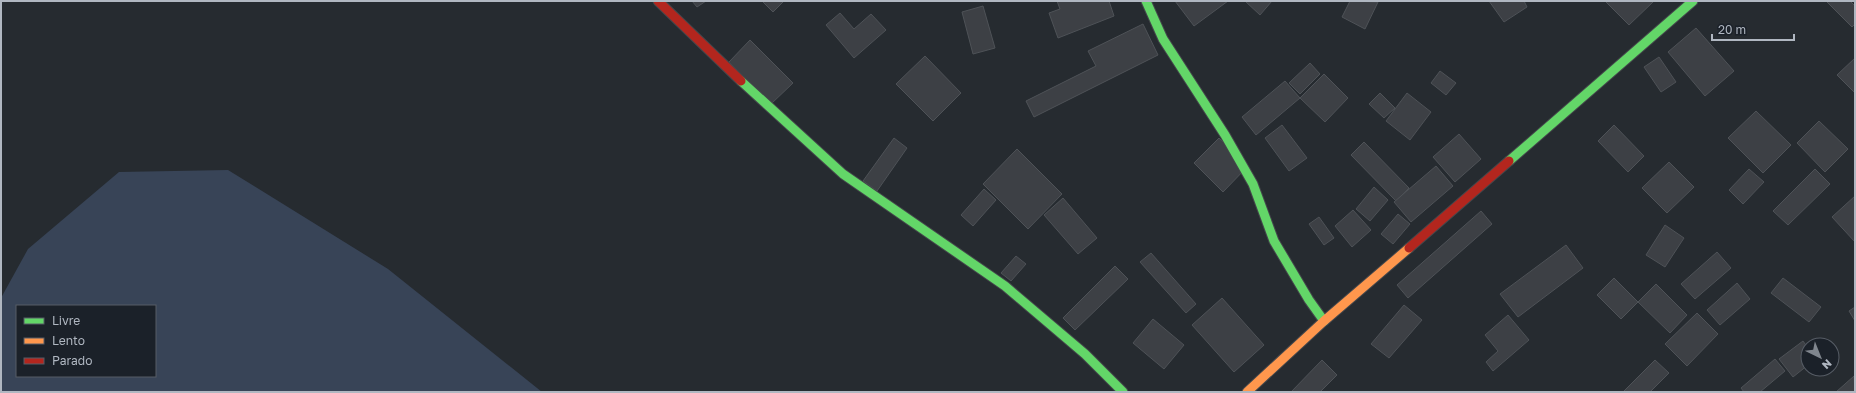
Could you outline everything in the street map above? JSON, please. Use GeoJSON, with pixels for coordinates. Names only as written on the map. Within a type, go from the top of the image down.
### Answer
{"type":"FeatureCollection","features":[{"type":"Feature","properties":{"kind":"street"},"geometry":{"type":"LineString","coordinates":[[658,1],[707,50],[843,174],[1005,286],[1085,354],[1123,392]]}},
{"type":"Feature","properties":{"kind":"street"},"geometry":{"type":"LineString","coordinates":[[1146,1],[1164,40],[1225,135],[1253,184],[1274,242],[1324,322]]}},
{"type":"Feature","properties":{"kind":"street"},"geometry":{"type":"LineString","coordinates":[[1247,392],[1324,322],[1693,1]]}},
{"type":"Feature","properties":{"kind":"water"},"geometry":{"type":"Polygon","coordinates":[[[228,170],[388,269],[542,392],[1,392],[1,298],[28,249],[119,172],[228,170]]]}},
{"type":"Feature","properties":{"kind":"building"},"geometry":{"type":"Polygon","coordinates":[[[692,1],[706,1],[697,7],[692,1]]]}},
{"type":"Feature","properties":{"kind":"building"},"geometry":{"type":"Polygon","coordinates":[[[762,1],[784,1],[773,12],[762,1]]]}},
{"type":"Feature","properties":{"kind":"building"},"geometry":{"type":"Polygon","coordinates":[[[1057,1],[1109,1],[1114,16],[1058,38],[1049,13],[1060,9],[1057,1]]]}},
{"type":"Feature","properties":{"kind":"building"},"geometry":{"type":"Polygon","coordinates":[[[1175,1],[1228,1],[1194,26],[1175,1]]]}},
{"type":"Feature","properties":{"kind":"building"},"geometry":{"type":"Polygon","coordinates":[[[1245,1],[1272,1],[1260,15],[1245,1]]]}},
{"type":"Feature","properties":{"kind":"building"},"geometry":{"type":"Polygon","coordinates":[[[1350,1],[1378,2],[1365,29],[1342,17],[1350,1]]]}},
{"type":"Feature","properties":{"kind":"building"},"geometry":{"type":"Polygon","coordinates":[[[1489,1],[1524,1],[1527,7],[1504,22],[1489,1]]]}},
{"type":"Feature","properties":{"kind":"building"},"geometry":{"type":"Polygon","coordinates":[[[1605,1],[1654,1],[1629,25],[1605,1]]]}},
{"type":"Feature","properties":{"kind":"building"},"geometry":{"type":"Polygon","coordinates":[[[1850,1],[1855,6],[1855,24],[1852,27],[1827,2],[1850,1]]]}},
{"type":"Feature","properties":{"kind":"building"},"geometry":{"type":"Polygon","coordinates":[[[983,6],[995,48],[973,54],[962,12],[983,6]]]}},
{"type":"Feature","properties":{"kind":"building"},"geometry":{"type":"Polygon","coordinates":[[[840,13],[854,29],[871,14],[886,30],[854,58],[826,25],[840,13]]]}},
{"type":"Feature","properties":{"kind":"building"},"geometry":{"type":"Polygon","coordinates":[[[1143,24],[1158,55],[1034,117],[1026,101],[1096,66],[1088,51],[1143,24]]]}},
{"type":"Feature","properties":{"kind":"building"},"geometry":{"type":"Polygon","coordinates":[[[1696,28],[1734,71],[1705,96],[1668,52],[1696,28]]]}},
{"type":"Feature","properties":{"kind":"building"},"geometry":{"type":"Polygon","coordinates":[[[750,40],[793,83],[771,104],[729,62],[750,40]]]}},
{"type":"Feature","properties":{"kind":"building"},"geometry":{"type":"Polygon","coordinates":[[[925,56],[961,93],[933,121],[896,84],[925,56]]]}},
{"type":"Feature","properties":{"kind":"building"},"geometry":{"type":"Polygon","coordinates":[[[1659,57],[1676,82],[1661,92],[1644,67],[1659,57]]]}},
{"type":"Feature","properties":{"kind":"building"},"geometry":{"type":"Polygon","coordinates":[[[1855,58],[1855,93],[1837,75],[1855,58]]]}},
{"type":"Feature","properties":{"kind":"building"},"geometry":{"type":"Polygon","coordinates":[[[1310,63],[1320,74],[1300,94],[1289,83],[1310,63]]]}},
{"type":"Feature","properties":{"kind":"building"},"geometry":{"type":"Polygon","coordinates":[[[1440,71],[1456,83],[1446,95],[1431,83],[1440,71]]]}},
{"type":"Feature","properties":{"kind":"building"},"geometry":{"type":"Polygon","coordinates":[[[1324,74],[1348,98],[1325,122],[1300,98],[1324,74]]]}},
{"type":"Feature","properties":{"kind":"building"},"geometry":{"type":"Polygon","coordinates":[[[1285,81],[1300,98],[1256,135],[1242,117],[1285,81]]]}},
{"type":"Feature","properties":{"kind":"building"},"geometry":{"type":"Polygon","coordinates":[[[1380,93],[1395,108],[1384,118],[1369,104],[1380,93]]]}},
{"type":"Feature","properties":{"kind":"building"},"geometry":{"type":"Polygon","coordinates":[[[1407,93],[1431,112],[1410,140],[1386,121],[1407,93]]]}},
{"type":"Feature","properties":{"kind":"building"},"geometry":{"type":"Polygon","coordinates":[[[1756,111],[1791,145],[1763,173],[1728,138],[1756,111]]]}},
{"type":"Feature","properties":{"kind":"building"},"geometry":{"type":"Polygon","coordinates":[[[1819,121],[1848,149],[1825,172],[1797,143],[1819,121]]]}},
{"type":"Feature","properties":{"kind":"building"},"geometry":{"type":"Polygon","coordinates":[[[1282,125],[1307,158],[1289,171],[1265,138],[1282,125]]]}},
{"type":"Feature","properties":{"kind":"building"},"geometry":{"type":"Polygon","coordinates":[[[1614,125],[1644,156],[1628,172],[1598,141],[1614,125]]]}},
{"type":"Feature","properties":{"kind":"building"},"geometry":{"type":"Polygon","coordinates":[[[1459,134],[1481,159],[1455,182],[1433,157],[1459,134]]]}},
{"type":"Feature","properties":{"kind":"building"},"geometry":{"type":"Polygon","coordinates":[[[894,138],[907,148],[877,191],[863,181],[894,138]]]}},
{"type":"Feature","properties":{"kind":"building"},"geometry":{"type":"Polygon","coordinates":[[[1219,138],[1248,166],[1223,192],[1194,163],[1219,138]]]}},
{"type":"Feature","properties":{"kind":"building"},"geometry":{"type":"Polygon","coordinates":[[[1364,142],[1409,188],[1396,201],[1351,155],[1364,142]]]}},
{"type":"Feature","properties":{"kind":"building"},"geometry":{"type":"Polygon","coordinates":[[[1017,149],[1062,194],[1028,229],[983,184],[1017,149]]]}},
{"type":"Feature","properties":{"kind":"building"},"geometry":{"type":"Polygon","coordinates":[[[1669,162],[1694,187],[1667,213],[1642,188],[1669,162]]]}},
{"type":"Feature","properties":{"kind":"building"},"geometry":{"type":"Polygon","coordinates":[[[1436,166],[1453,186],[1411,222],[1394,202],[1436,166]]]}},
{"type":"Feature","properties":{"kind":"building"},"geometry":{"type":"Polygon","coordinates":[[[1749,169],[1764,182],[1743,204],[1729,190],[1749,169]]]}},
{"type":"Feature","properties":{"kind":"building"},"geometry":{"type":"Polygon","coordinates":[[[1815,169],[1830,184],[1788,225],[1773,211],[1815,169]]]}},
{"type":"Feature","properties":{"kind":"building"},"geometry":{"type":"Polygon","coordinates":[[[1374,187],[1388,200],[1370,221],[1356,209],[1374,187]]]}},
{"type":"Feature","properties":{"kind":"building"},"geometry":{"type":"Polygon","coordinates":[[[984,189],[996,200],[973,226],[961,215],[984,189]]]}},
{"type":"Feature","properties":{"kind":"building"},"geometry":{"type":"Polygon","coordinates":[[[1855,196],[1855,242],[1832,217],[1855,196]]]}},
{"type":"Feature","properties":{"kind":"building"},"geometry":{"type":"Polygon","coordinates":[[[1063,198],[1097,238],[1078,254],[1044,215],[1063,198]]]}},
{"type":"Feature","properties":{"kind":"building"},"geometry":{"type":"Polygon","coordinates":[[[1353,210],[1371,230],[1352,247],[1335,226],[1353,210]]]}},
{"type":"Feature","properties":{"kind":"building"},"geometry":{"type":"Polygon","coordinates":[[[1481,211],[1492,224],[1408,298],[1397,285],[1481,211]]]}},
{"type":"Feature","properties":{"kind":"building"},"geometry":{"type":"Polygon","coordinates":[[[1398,214],[1410,224],[1393,244],[1381,234],[1398,214]]]}},
{"type":"Feature","properties":{"kind":"building"},"geometry":{"type":"Polygon","coordinates":[[[1319,217],[1334,238],[1324,245],[1309,224],[1319,217]]]}},
{"type":"Feature","properties":{"kind":"building"},"geometry":{"type":"Polygon","coordinates":[[[1665,225],[1684,238],[1665,267],[1646,255],[1665,225]]]}},
{"type":"Feature","properties":{"kind":"building"},"geometry":{"type":"Polygon","coordinates":[[[1566,245],[1583,268],[1518,317],[1500,294],[1566,245]]]}},
{"type":"Feature","properties":{"kind":"building"},"geometry":{"type":"Polygon","coordinates":[[[1717,252],[1731,268],[1695,299],[1681,284],[1717,252]]]}},
{"type":"Feature","properties":{"kind":"building"},"geometry":{"type":"Polygon","coordinates":[[[1151,253],[1196,304],[1186,313],[1140,262],[1151,253]]]}},
{"type":"Feature","properties":{"kind":"building"},"geometry":{"type":"Polygon","coordinates":[[[1016,256],[1026,264],[1011,281],[1001,273],[1016,256]]]}},
{"type":"Feature","properties":{"kind":"building"},"geometry":{"type":"Polygon","coordinates":[[[1115,266],[1128,279],[1075,330],[1063,318],[1115,266]]]}},
{"type":"Feature","properties":{"kind":"building"},"geometry":{"type":"Polygon","coordinates":[[[1614,278],[1638,302],[1621,319],[1597,295],[1614,278]]]}},
{"type":"Feature","properties":{"kind":"building"},"geometry":{"type":"Polygon","coordinates":[[[1783,278],[1821,307],[1809,322],[1771,293],[1783,278]]]}},
{"type":"Feature","properties":{"kind":"building"},"geometry":{"type":"Polygon","coordinates":[[[1737,283],[1750,299],[1720,325],[1707,310],[1737,283]]]}},
{"type":"Feature","properties":{"kind":"building"},"geometry":{"type":"Polygon","coordinates":[[[1656,284],[1687,315],[1670,333],[1638,302],[1656,284]]]}},
{"type":"Feature","properties":{"kind":"building"},"geometry":{"type":"Polygon","coordinates":[[[1222,298],[1264,345],[1234,372],[1192,325],[1222,298]]]}},
{"type":"Feature","properties":{"kind":"building"},"geometry":{"type":"Polygon","coordinates":[[[1404,305],[1422,320],[1389,358],[1371,344],[1404,305]]]}},
{"type":"Feature","properties":{"kind":"building"},"geometry":{"type":"Polygon","coordinates":[[[1855,307],[1855,321],[1849,311],[1855,307]]]}},
{"type":"Feature","properties":{"kind":"building"},"geometry":{"type":"Polygon","coordinates":[[[1697,313],[1718,334],[1687,366],[1665,344],[1697,313]]]}},
{"type":"Feature","properties":{"kind":"building"},"geometry":{"type":"Polygon","coordinates":[[[1508,315],[1529,340],[1493,371],[1486,362],[1498,351],[1485,335],[1508,315]]]}},
{"type":"Feature","properties":{"kind":"building"},"geometry":{"type":"Polygon","coordinates":[[[1153,319],[1184,345],[1164,369],[1133,343],[1153,319]]]}},
{"type":"Feature","properties":{"kind":"building"},"geometry":{"type":"Polygon","coordinates":[[[1800,343],[1800,371],[1793,377],[1779,359],[1800,343]]]}},
{"type":"Feature","properties":{"kind":"building"},"geometry":{"type":"Polygon","coordinates":[[[1775,359],[1785,371],[1760,392],[1744,392],[1741,388],[1775,359]]]}},
{"type":"Feature","properties":{"kind":"building"},"geometry":{"type":"Polygon","coordinates":[[[1322,360],[1337,375],[1320,392],[1291,392],[1322,360]]]}},
{"type":"Feature","properties":{"kind":"building"},"geometry":{"type":"Polygon","coordinates":[[[1655,360],[1669,373],[1650,392],[1623,392],[1655,360]]]}},
{"type":"Feature","properties":{"kind":"building"},"geometry":{"type":"Polygon","coordinates":[[[1854,376],[1855,392],[1836,392],[1854,376]]]}},
{"type":"Feature","properties":{"kind":"traffic: fast"},"geometry":{"type":"LineString","coordinates":[[1146,1],[1163,39],[1225,135],[1253,184],[1274,241],[1309,300],[1324,321]]}},
{"type":"Feature","properties":{"kind":"traffic: fast"},"geometry":{"type":"LineString","coordinates":[[1509,161],[1693,1]]}},
{"type":"Feature","properties":{"kind":"traffic: fast"},"geometry":{"type":"LineString","coordinates":[[741,81],[843,174],[1005,286],[1085,354],[1123,392]]}},
{"type":"Feature","properties":{"kind":"traffic: slow"},"geometry":{"type":"LineString","coordinates":[[1247,392],[1324,321],[1409,248]]}},
{"type":"Feature","properties":{"kind":"traffic: jam"},"geometry":{"type":"LineString","coordinates":[[658,1],[741,81]]}},
{"type":"Feature","properties":{"kind":"traffic: jam"},"geometry":{"type":"LineString","coordinates":[[1409,248],[1509,161]]}}]}
